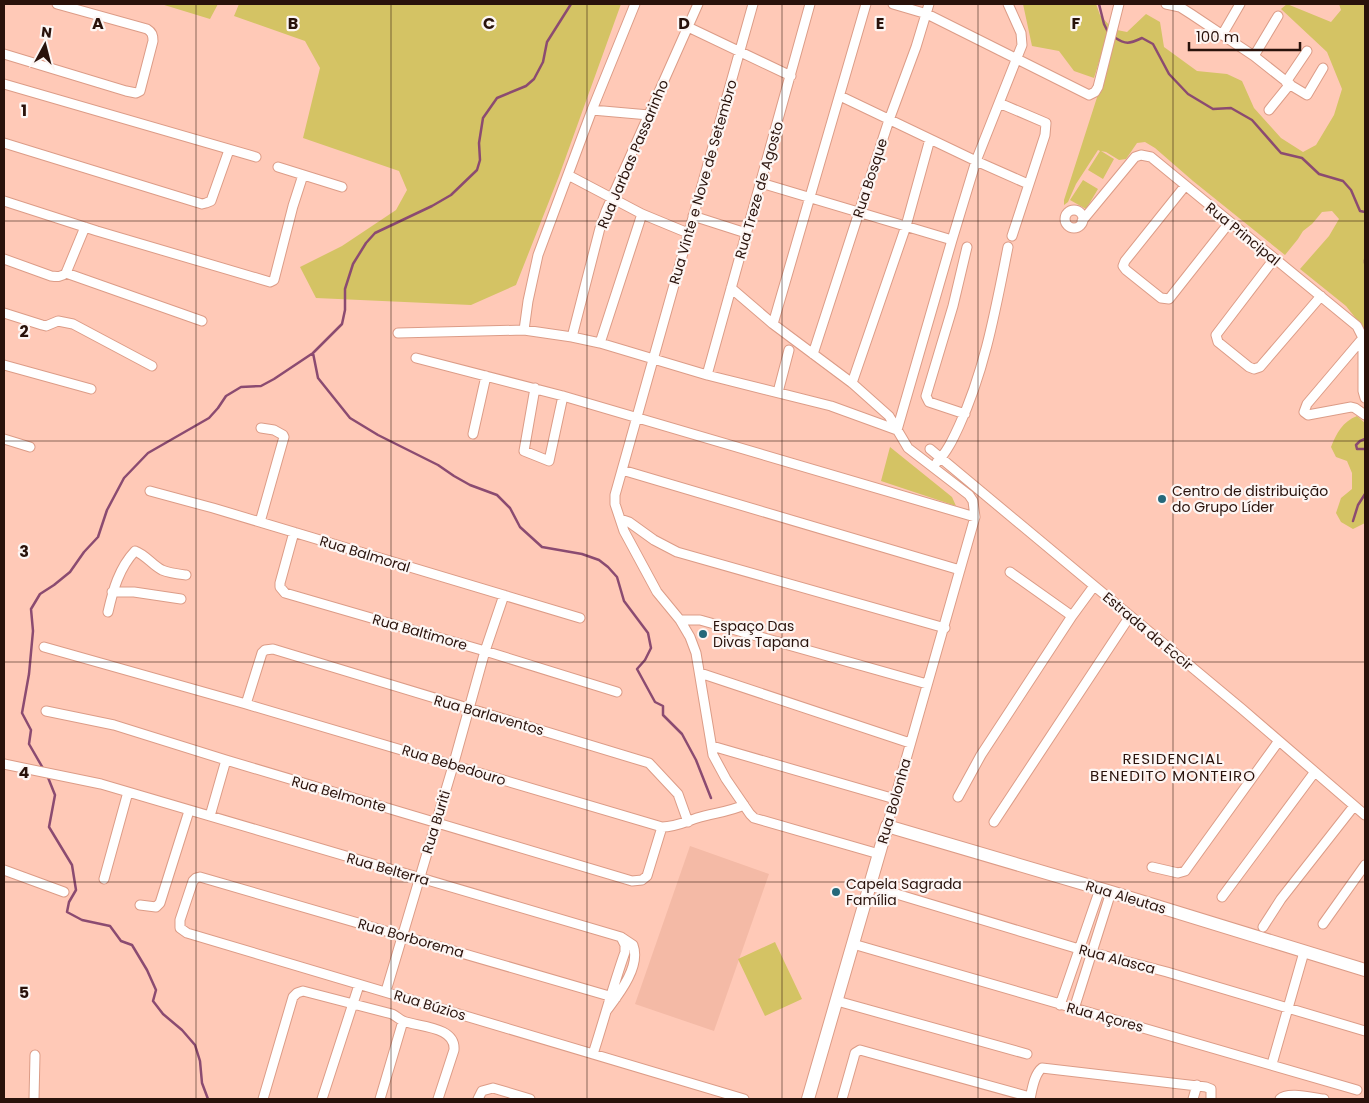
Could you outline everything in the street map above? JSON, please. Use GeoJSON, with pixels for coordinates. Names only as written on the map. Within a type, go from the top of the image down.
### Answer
{"type":"FeatureCollection","features":[{"type":"Feature","properties":{"kind":"street"},"geometry":{"type":"LineString","coordinates":[[4,54],[136,94],[140,91],[153,40],[151,32],[147,29],[57,4]]}},
{"type":"Feature","properties":{"kind":"street"},"geometry":{"type":"LineString","coordinates":[[524,330],[538,255],[592,110],[635,4]]}},
{"type":"Feature","properties":{"kind":"street","name":"Rua Jarbas Passarinho"},"geometry":{"type":"LineString","coordinates":[[572,337],[600,228],[698,4]]}},
{"type":"Feature","properties":{"kind":"street","name":"Rua Vinte e Nove de Setembro"},"geometry":{"type":"LineString","coordinates":[[618,512],[615,495],[753,4]]}},
{"type":"Feature","properties":{"kind":"street","name":"Rua Treze de Agosto"},"geometry":{"type":"LineString","coordinates":[[707,376],[746,233],[762,183],[810,4]]}},
{"type":"Feature","properties":{"kind":"street"},"geometry":{"type":"LineString","coordinates":[[773,324],[866,4]]}},
{"type":"Feature","properties":{"kind":"street"},"geometry":{"type":"LineString","coordinates":[[893,4],[927,14],[1086,95],[1092,94],[1098,87],[1119,4]]}},
{"type":"Feature","properties":{"kind":"street","name":"Rua Bosque"},"geometry":{"type":"LineString","coordinates":[[813,354],[929,4]]}},
{"type":"Feature","properties":{"kind":"street"},"geometry":{"type":"LineString","coordinates":[[897,430],[976,161],[1022,45],[1021,32],[1008,4]]}},
{"type":"Feature","properties":{"kind":"street"},"geometry":{"type":"LineString","coordinates":[[1166,4],[1180,7],[1188,12],[1254,56],[1288,83],[1307,95],[1323,68]]}},
{"type":"Feature","properties":{"kind":"street"},"geometry":{"type":"LineString","coordinates":[[1188,12],[1193,4]]}},
{"type":"Feature","properties":{"kind":"street"},"geometry":{"type":"LineString","coordinates":[[1222,35],[1240,4]]}},
{"type":"Feature","properties":{"kind":"street"},"geometry":{"type":"LineString","coordinates":[[1254,56],[1278,16]]}},
{"type":"Feature","properties":{"kind":"street"},"geometry":{"type":"LineString","coordinates":[[688,27],[791,76]]}},
{"type":"Feature","properties":{"kind":"street"},"geometry":{"type":"LineString","coordinates":[[1268,110],[1288,83],[1306,51]]}},
{"type":"Feature","properties":{"kind":"street"},"geometry":{"type":"LineString","coordinates":[[4,84],[256,157]]}},
{"type":"Feature","properties":{"kind":"street"},"geometry":{"type":"LineString","coordinates":[[840,96],[1028,184]]}},
{"type":"Feature","properties":{"kind":"street"},"geometry":{"type":"LineString","coordinates":[[999,103],[1046,123],[1045,135],[1012,236]]}},
{"type":"Feature","properties":{"kind":"street"},"geometry":{"type":"LineString","coordinates":[[592,110],[649,115]]}},
{"type":"Feature","properties":{"kind":"street"},"geometry":{"type":"LineString","coordinates":[[852,383],[906,226],[930,139]]}},
{"type":"Feature","properties":{"kind":"street"},"geometry":{"type":"LineString","coordinates":[[4,143],[202,204],[211,201],[229,150]]}},
{"type":"Feature","properties":{"kind":"street","name":"Rua Principal"},"geometry":{"type":"LineString","coordinates":[[1082,221],[1135,157],[1141,154],[1151,158],[1229,223],[1352,320],[1363,338]]}},
{"type":"Feature","properties":{"kind":"street"},"geometry":{"type":"LineString","coordinates":[[278,167],[342,187]]}},
{"type":"Feature","properties":{"kind":"street"},"geometry":{"type":"LineString","coordinates":[[4,201],[270,282],[274,280],[303,175]]}},
{"type":"Feature","properties":{"kind":"street"},"geometry":{"type":"LineString","coordinates":[[568,175],[612,200],[688,233]]}},
{"type":"Feature","properties":{"kind":"street"},"geometry":{"type":"LineString","coordinates":[[762,183],[952,240]]}},
{"type":"Feature","properties":{"kind":"street"},"geometry":{"type":"LineString","coordinates":[[1185,186],[1125,261],[1123,266],[1143,284],[1161,298],[1169,299],[1229,223]]}},
{"type":"Feature","properties":{"kind":"street"},"geometry":{"type":"LineString","coordinates":[[600,344],[642,214]]}},
{"type":"Feature","properties":{"kind":"street"},"geometry":{"type":"LineString","coordinates":[[693,216],[746,233]]}},
{"type":"Feature","properties":{"kind":"street"},"geometry":{"type":"LineString","coordinates":[[4,259],[58,278],[66,273],[85,227]]}},
{"type":"Feature","properties":{"kind":"street"},"geometry":{"type":"LineString","coordinates":[[965,414],[929,402],[926,396],[967,247]]}},
{"type":"Feature","properties":{"kind":"street"},"geometry":{"type":"LineString","coordinates":[[731,288],[773,324],[852,383],[889,416],[908,448],[932,468],[950,445],[970,404],[995,314],[1008,247]]}},
{"type":"Feature","properties":{"kind":"street"},"geometry":{"type":"LineString","coordinates":[[1274,259],[1216,335],[1218,342],[1249,367],[1254,369],[1260,367],[1321,296]]}},
{"type":"Feature","properties":{"kind":"street"},"geometry":{"type":"LineString","coordinates":[[66,273],[202,321]]}},
{"type":"Feature","properties":{"kind":"street"},"geometry":{"type":"LineString","coordinates":[[4,313],[46,326],[58,321],[73,324],[152,366]]}},
{"type":"Feature","properties":{"kind":"street"},"geometry":{"type":"LineString","coordinates":[[398,332],[524,330],[572,337],[707,376],[831,406],[897,430]]}},
{"type":"Feature","properties":{"kind":"street"},"geometry":{"type":"LineString","coordinates":[[1363,338],[1363,391],[1365,398]]}},
{"type":"Feature","properties":{"kind":"street"},"geometry":{"type":"LineString","coordinates":[[1363,338],[1305,408],[1308,415],[1350,407],[1365,415]]}},
{"type":"Feature","properties":{"kind":"street"},"geometry":{"type":"LineString","coordinates":[[778,392],[789,350]]}},
{"type":"Feature","properties":{"kind":"street"},"geometry":{"type":"LineString","coordinates":[[416,358],[535,388],[638,417],[975,517]]}},
{"type":"Feature","properties":{"kind":"street"},"geometry":{"type":"LineString","coordinates":[[4,365],[91,389]]}},
{"type":"Feature","properties":{"kind":"street"},"geometry":{"type":"LineString","coordinates":[[473,434],[486,376]]}},
{"type":"Feature","properties":{"kind":"street"},"geometry":{"type":"LineString","coordinates":[[535,388],[524,452],[549,461],[562,396]]}},
{"type":"Feature","properties":{"kind":"street"},"geometry":{"type":"LineString","coordinates":[[260,522],[284,438],[283,435],[274,430],[261,428]]}},
{"type":"Feature","properties":{"kind":"street"},"geometry":{"type":"LineString","coordinates":[[4,439],[30,447]]}},
{"type":"Feature","properties":{"kind":"street","name":"Estrada da Eccir"},"geometry":{"type":"LineString","coordinates":[[930,448],[1242,709],[1365,815]]}},
{"type":"Feature","properties":{"kind":"street","name":"Rua Bolonha"},"geometry":{"type":"LineString","coordinates":[[808,1099],[927,684],[945,628],[975,517],[972,501],[968,496],[932,468]]}},
{"type":"Feature","properties":{"kind":"street"},"geometry":{"type":"LineString","coordinates":[[622,470],[960,570]]}},
{"type":"Feature","properties":{"kind":"street","name":"Rua Balmoral"},"geometry":{"type":"LineString","coordinates":[[150,491],[580,618]]}},
{"type":"Feature","properties":{"kind":"street"},"geometry":{"type":"LineString","coordinates":[[618,512],[624,531],[657,592],[680,620],[690,637],[700,673],[713,755],[726,779],[744,805],[754,818],[879,854]]}},
{"type":"Feature","properties":{"kind":"street"},"geometry":{"type":"LineString","coordinates":[[618,512],[654,540],[677,552],[945,628]]}},
{"type":"Feature","properties":{"kind":"street","name":"Rua Baltimore"},"geometry":{"type":"LineString","coordinates":[[294,532],[280,583],[280,587],[285,593],[485,651],[617,692]]}},
{"type":"Feature","properties":{"kind":"street"},"geometry":{"type":"LineString","coordinates":[[108,612],[112,592],[119,576],[134,552],[139,552],[160,569],[186,574]]}},
{"type":"Feature","properties":{"kind":"street"},"geometry":{"type":"LineString","coordinates":[[1010,572],[1072,616]]}},
{"type":"Feature","properties":{"kind":"street"},"geometry":{"type":"LineString","coordinates":[[958,797],[981,755],[1072,616],[1094,586]]}},
{"type":"Feature","properties":{"kind":"street"},"geometry":{"type":"LineString","coordinates":[[112,592],[134,592],[181,599]]}},
{"type":"Feature","properties":{"kind":"street","name":"Rua Buriti"},"geometry":{"type":"LineString","coordinates":[[386,991],[485,651],[504,595]]}},
{"type":"Feature","properties":{"kind":"street"},"geometry":{"type":"LineString","coordinates":[[994,822],[1130,616]]}},
{"type":"Feature","properties":{"kind":"street"},"geometry":{"type":"LineString","coordinates":[[680,620],[700,620],[927,684]]}},
{"type":"Feature","properties":{"kind":"street","name":"Rua Bebedouro"},"geometry":{"type":"LineString","coordinates":[[44,647],[662,826]]}},
{"type":"Feature","properties":{"kind":"street","name":"Rua Barlaventos"},"geometry":{"type":"LineString","coordinates":[[246,704],[262,653],[268,649],[274,649],[649,763],[678,794],[688,822]]}},
{"type":"Feature","properties":{"kind":"street"},"geometry":{"type":"LineString","coordinates":[[700,673],[910,743]]}},
{"type":"Feature","properties":{"kind":"street","name":"Rua Belmonte"},"geometry":{"type":"LineString","coordinates":[[46,710],[114,725],[632,881],[642,880],[647,876],[662,826]]}},
{"type":"Feature","properties":{"kind":"street"},"geometry":{"type":"LineString","coordinates":[[1152,867],[1178,873],[1185,871],[1278,742]]}},
{"type":"Feature","properties":{"kind":"street"},"geometry":{"type":"LineString","coordinates":[[712,746],[895,799]]}},
{"type":"Feature","properties":{"kind":"street"},"geometry":{"type":"LineString","coordinates":[[210,816],[226,760]]}},
{"type":"Feature","properties":{"kind":"street","name":"Rua Belterra"},"geometry":{"type":"LineString","coordinates":[[4,764],[82,780],[128,792],[621,937],[625,945],[625,952],[612,997]]}},
{"type":"Feature","properties":{"kind":"street"},"geometry":{"type":"LineString","coordinates":[[1222,897],[1314,773]]}},
{"type":"Feature","properties":{"kind":"street"},"geometry":{"type":"LineString","coordinates":[[104,879],[128,792]]}},
{"type":"Feature","properties":{"kind":"street"},"geometry":{"type":"LineString","coordinates":[[662,826],[676,826],[744,805]]}},
{"type":"Feature","properties":{"kind":"street"},"geometry":{"type":"LineString","coordinates":[[1263,927],[1281,899],[1354,806]]}},
{"type":"Feature","properties":{"kind":"street"},"geometry":{"type":"LineString","coordinates":[[145,905],[156,907],[160,903],[189,811]]}},
{"type":"Feature","properties":{"kind":"street","name":"Rua Aleutas"},"geometry":{"type":"LineString","coordinates":[[887,826],[1105,890],[1365,970]]}},
{"type":"Feature","properties":{"kind":"street"},"geometry":{"type":"LineString","coordinates":[[1322,924],[1365,865]]}},
{"type":"Feature","properties":{"kind":"street"},"geometry":{"type":"LineString","coordinates":[[4,870],[64,892]]}},
{"type":"Feature","properties":{"kind":"street","name":"Rua Búzios"},"geometry":{"type":"LineString","coordinates":[[207,879],[198,877],[193,880],[180,920],[180,928],[183,931],[744,1099]]}},
{"type":"Feature","properties":{"kind":"street","name":"Rua Borborema"},"geometry":{"type":"LineString","coordinates":[[207,879],[612,997]]}},
{"type":"Feature","properties":{"kind":"street","name":"Rua Alasca"},"geometry":{"type":"LineString","coordinates":[[870,886],[1092,953],[1365,1031]]}},
{"type":"Feature","properties":{"kind":"street"},"geometry":{"type":"LineString","coordinates":[[1060,1005],[1079,949],[1105,890]]}},
{"type":"Feature","properties":{"kind":"street"},"geometry":{"type":"LineString","coordinates":[[1074,1009],[1092,953],[1105,890]]}},
{"type":"Feature","properties":{"kind":"street","name":"Rua Açores"},"geometry":{"type":"LineString","coordinates":[[853,944],[1357,1090]]}},
{"type":"Feature","properties":{"kind":"street"},"geometry":{"type":"LineString","coordinates":[[1272,1064],[1304,952]]}},
{"type":"Feature","properties":{"kind":"street"},"geometry":{"type":"LineString","coordinates":[[322,1099],[359,985]]}},
{"type":"Feature","properties":{"kind":"street"},"geometry":{"type":"LineString","coordinates":[[263,1099],[292,1003],[297,993],[303,991],[392,1014],[403,1021],[427,1026],[448,1036],[455,1043],[453,1056],[438,1099]]}},
{"type":"Feature","properties":{"kind":"street"},"geometry":{"type":"LineString","coordinates":[[593,1054],[612,997]]}},
{"type":"Feature","properties":{"kind":"street"},"geometry":{"type":"LineString","coordinates":[[836,1001],[1027,1054]]}},
{"type":"Feature","properties":{"kind":"street"},"geometry":{"type":"LineString","coordinates":[[380,1099],[403,1021]]}},
{"type":"Feature","properties":{"kind":"street"},"geometry":{"type":"LineString","coordinates":[[842,1099],[854,1056],[860,1050],[1030,1098],[1038,1072],[1042,1068],[1197,1085],[1210,1088],[1211,1099]]}},
{"type":"Feature","properties":{"kind":"street"},"geometry":{"type":"LineString","coordinates":[[34,1099],[35,1055]]}},
{"type":"Feature","properties":{"kind":"street"},"geometry":{"type":"LineString","coordinates":[[1193,1099],[1197,1085]]}},
{"type":"Feature","properties":{"kind":"street"},"geometry":{"type":"LineString","coordinates":[[478,1099],[482,1091],[493,1088],[530,1099]]}},
{"type":"Feature","properties":{"kind":"street"},"geometry":{"type":"LineString","coordinates":[[1280,1099],[1283,1096],[1291,1095],[1324,1099]]}},
{"type":"Feature","properties":{"kind":"shaded area"},"geometry":{"type":"Polygon","coordinates":[[[161,4],[218,4],[210,19],[161,4]]]}},
{"type":"Feature","properties":{"kind":"shaded area"},"geometry":{"type":"Polygon","coordinates":[[[239,4],[621,4],[559,176],[516,285],[471,305],[316,298],[300,267],[342,246],[396,210],[407,190],[399,171],[303,138],[320,68],[305,41],[234,16],[239,4]]]}},
{"type":"Feature","properties":{"kind":"shaded area"},"geometry":{"type":"Polygon","coordinates":[[[1023,4],[1096,4],[1100,15],[1110,26],[1094,78],[1074,71],[1059,51],[1032,46],[1023,4]]]}},
{"type":"Feature","properties":{"kind":"shaded area"},"geometry":{"type":"Polygon","coordinates":[[[1287,4],[1331,22],[1341,10],[1339,4],[1365,4],[1365,330],[1346,306],[1300,269],[1329,236],[1339,219],[1332,211],[1322,212],[1303,231],[1285,255],[1155,148],[1145,142],[1137,143],[1126,159],[1119,160],[1101,151],[1114,159],[1103,179],[1088,170],[1100,151],[1098,150],[1076,184],[1068,202],[1064,205],[1117,30],[1127,32],[1146,14],[1160,22],[1164,47],[1197,71],[1227,74],[1242,81],[1254,108],[1281,138],[1303,152],[1316,145],[1334,115],[1342,89],[1327,52],[1281,9],[1287,4]]]}},
{"type":"Feature","properties":{"kind":"shaded area"},"geometry":{"type":"Polygon","coordinates":[[[1083,180],[1098,189],[1086,209],[1070,200],[1083,180]]]}},
{"type":"Feature","properties":{"kind":"shaded area"},"geometry":{"type":"Polygon","coordinates":[[[1357,416],[1365,423],[1365,523],[1353,529],[1341,522],[1336,513],[1341,498],[1352,489],[1352,473],[1347,461],[1336,457],[1331,447],[1341,428],[1357,416]]]}},
{"type":"Feature","properties":{"kind":"shaded area"},"geometry":{"type":"Polygon","coordinates":[[[890,447],[952,497],[956,506],[881,481],[890,447]]]}},
{"type":"Feature","properties":{"kind":"shaded area"},"geometry":{"type":"Polygon","coordinates":[[[690,846],[769,874],[714,1031],[635,1004],[690,846]]]}},
{"type":"Feature","properties":{"kind":"shaded area"},"geometry":{"type":"Polygon","coordinates":[[[775,942],[802,999],[765,1016],[738,959],[775,942]]]}},
{"type":"Feature","properties":{"kind":"waterway"},"geometry":{"type":"LineString","coordinates":[[44,770],[29,744],[31,730],[22,713],[29,674],[33,631],[31,609],[40,594],[70,572],[84,552],[98,537],[107,510],[124,478],[148,453],[209,418],[226,396],[241,387],[261,386],[274,379],[313,353],[342,324],[345,310],[345,289],[353,264],[366,243],[375,233],[451,195],[477,170],[480,160],[479,143],[483,118],[497,98],[526,86],[534,79],[543,62],[547,42],[571,4]]}},
{"type":"Feature","properties":{"kind":"waterway"},"geometry":{"type":"LineString","coordinates":[[1099,4],[1104,24],[1109,34]]}},
{"type":"Feature","properties":{"kind":"waterway"},"geometry":{"type":"LineString","coordinates":[[1114,37],[1128,43],[1142,38],[1153,44],[1169,74],[1188,94],[1213,109],[1231,108],[1252,120],[1281,153],[1302,158],[1319,174],[1343,181],[1351,190],[1360,211],[1365,212]]}},
{"type":"Feature","properties":{"kind":"waterway"},"geometry":{"type":"LineString","coordinates":[[313,353],[318,378],[350,418],[378,435],[438,465],[470,485],[497,495],[510,508],[520,527],[542,547],[582,554],[599,560],[617,577],[624,601],[648,633],[651,648],[645,660],[637,669],[655,702],[663,706],[663,715],[682,734],[696,760],[711,798]]}},
{"type":"Feature","properties":{"kind":"waterway"},"geometry":{"type":"LineString","coordinates":[[1365,439],[1356,445],[1357,449],[1365,449]]}},
{"type":"Feature","properties":{"kind":"waterway"},"geometry":{"type":"LineString","coordinates":[[1353,521],[1358,505],[1365,494]]}},
{"type":"Feature","properties":{"kind":"waterway"},"geometry":{"type":"LineString","coordinates":[[47,775],[55,795],[49,827],[72,865],[76,890],[69,902],[67,912],[82,920],[110,926],[121,941],[132,945],[156,990],[153,1001],[163,1014],[182,1030],[195,1045],[200,1061],[202,1083],[208,1099]]}},
{"type":"Feature","properties":{"kind":"place","name":"Centro de distribuição do Grupo Líder"},"geometry":{"type":"Point","coordinates":[1162,499]}},
{"type":"Feature","properties":{"kind":"place","name":"Espaço Das Divas Tapana"},"geometry":{"type":"Point","coordinates":[703,634]}},
{"type":"Feature","properties":{"kind":"place","name":"Capela Sagrada Família"},"geometry":{"type":"Point","coordinates":[836,892]}},
{"type":"Feature","properties":{"kind":"district","name":"RESIDENCIAL BENEDITO MONTEIRO"},"geometry":{"type":"Point","coordinates":[1173,768]}}]}
